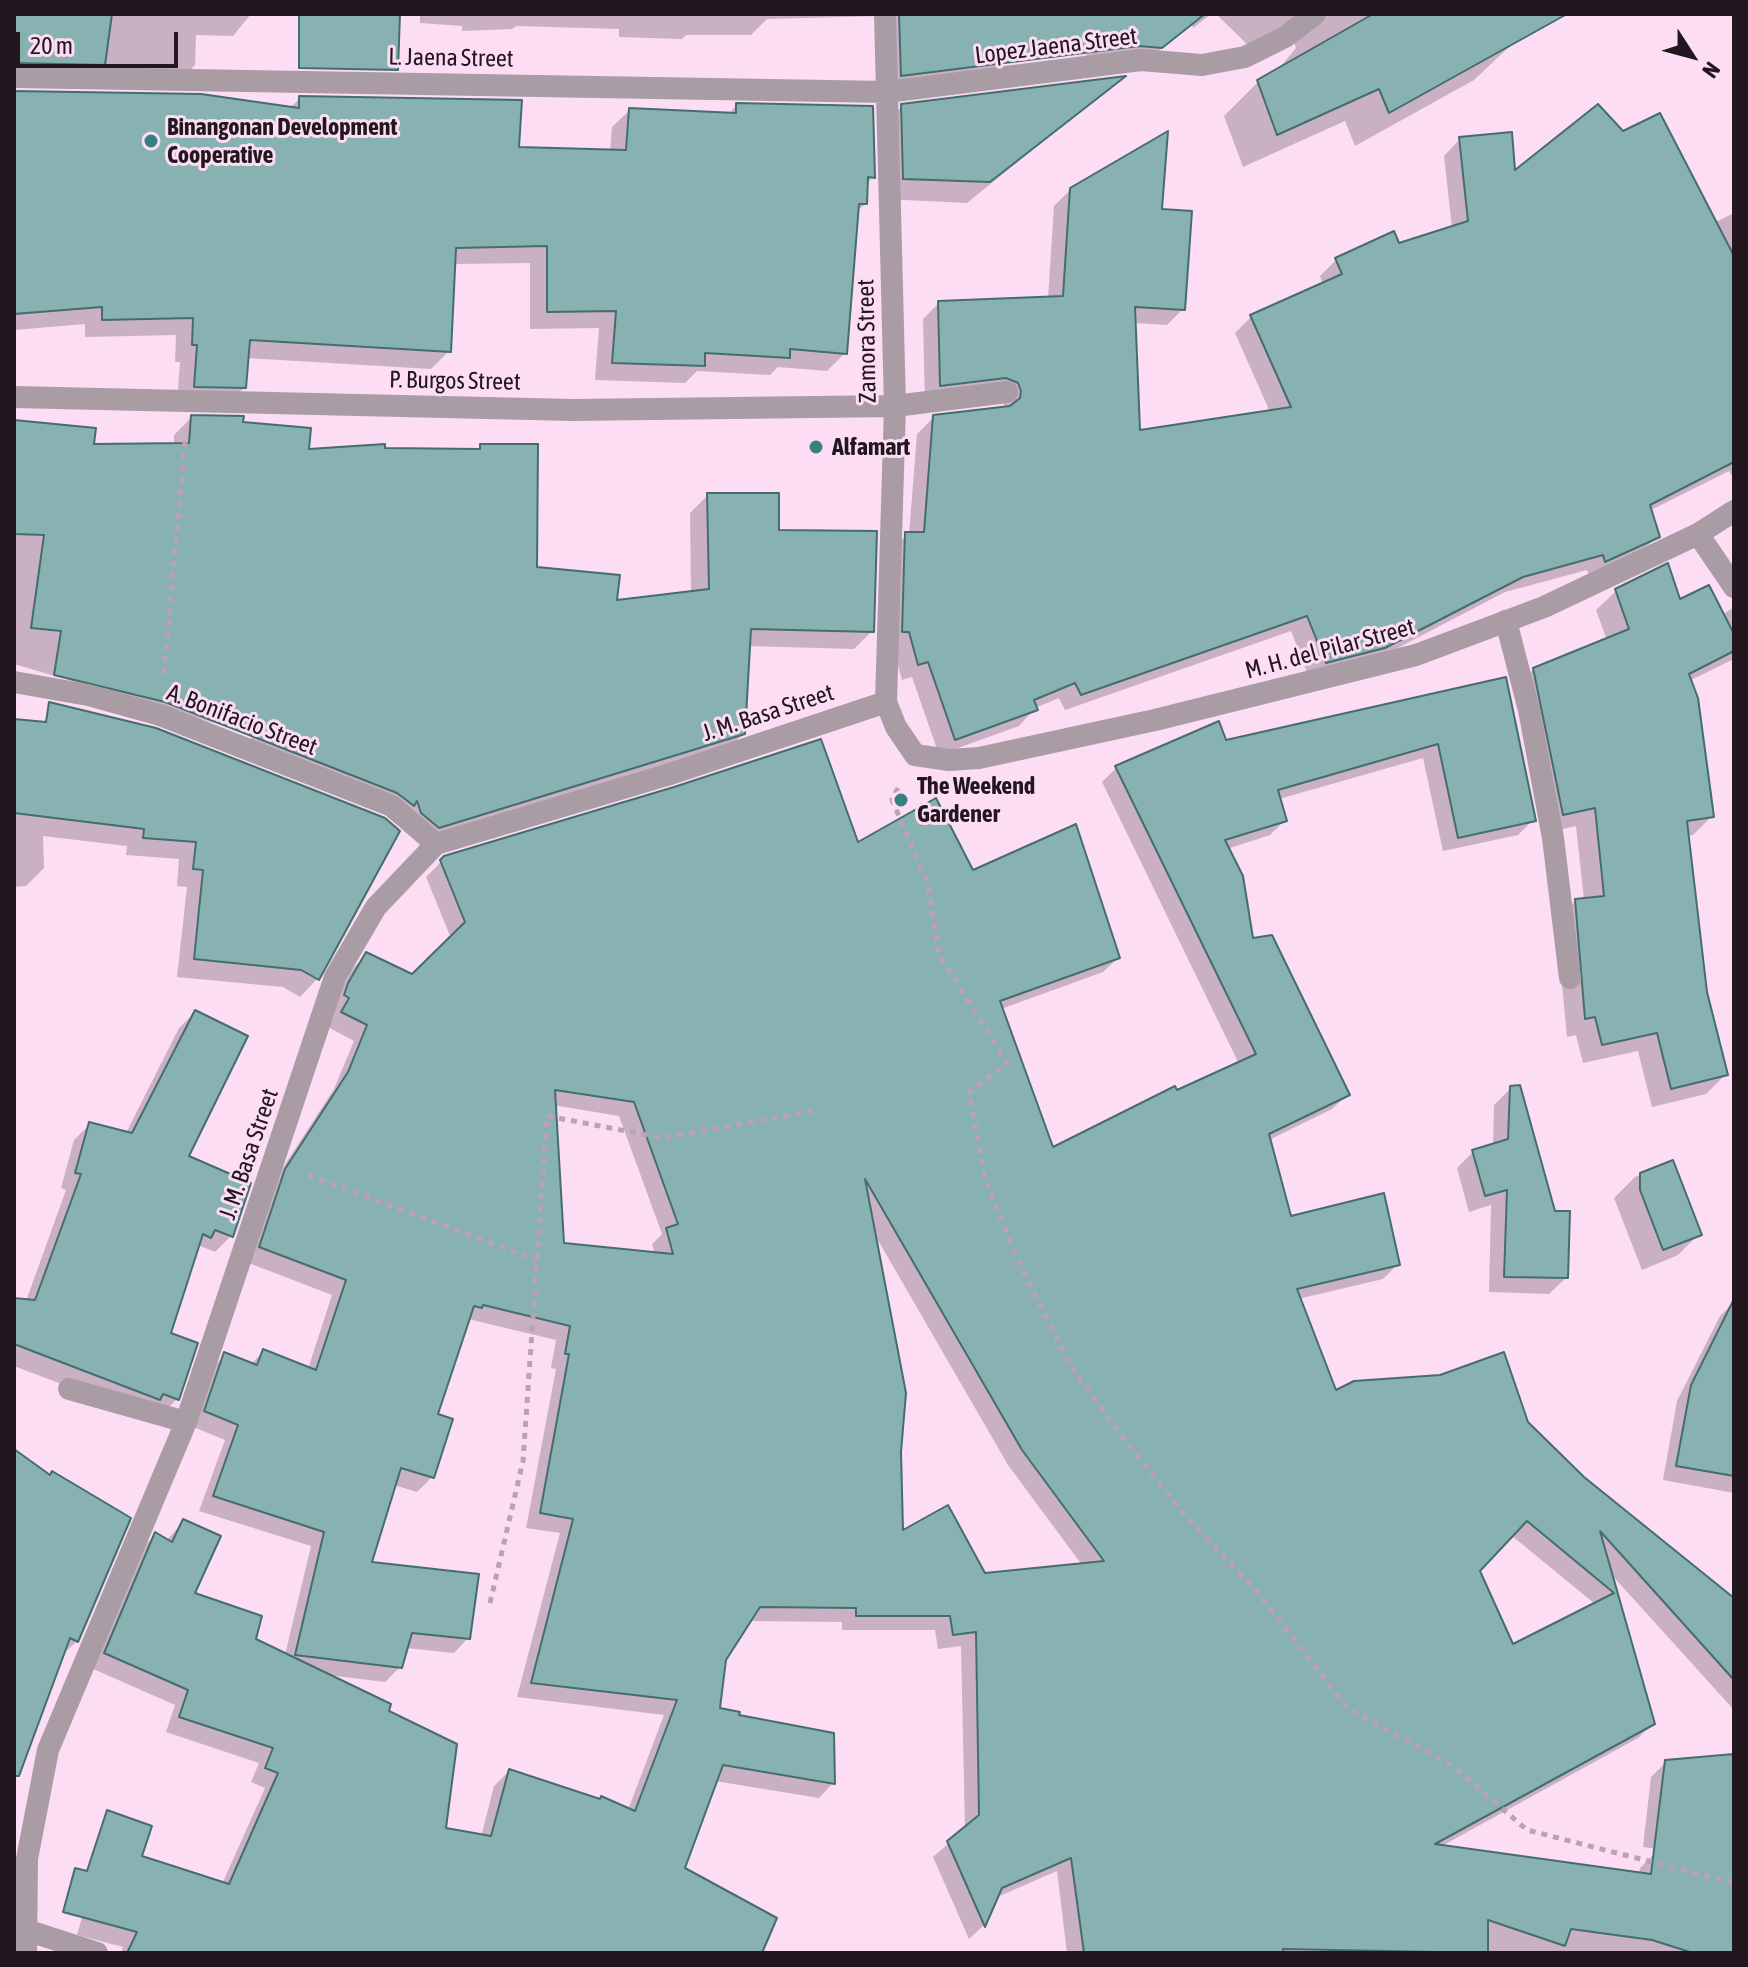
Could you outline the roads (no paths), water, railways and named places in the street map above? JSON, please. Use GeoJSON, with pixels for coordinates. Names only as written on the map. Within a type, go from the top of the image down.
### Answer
{"type":"FeatureCollection","features":[{"type":"Feature","properties":{"kind":"street","name":"Zamora Street"},"geometry":{"type":"LineString","coordinates":[[885,14],[895,406],[886,702],[896,727],[915,755]]}},
{"type":"Feature","properties":{"kind":"street","name":"Lopez Jaena Street"},"geometry":{"type":"LineString","coordinates":[[887,92],[1141,60],[1202,65],[1245,57],[1285,37],[1315,14]]}},
{"type":"Feature","properties":{"kind":"street","name":"L. Jaena Street"},"geometry":{"type":"LineString","coordinates":[[14,77],[887,92]]}},
{"type":"Feature","properties":{"kind":"street","name":"P. Burgos Street"},"geometry":{"type":"LineString","coordinates":[[14,397],[573,410],[895,406],[1007,392]]}},
{"type":"Feature","properties":{"kind":"street","name":"M. H. del Pilar Street"},"geometry":{"type":"LineString","coordinates":[[915,755],[949,760],[979,758],[1155,720],[1416,655],[1506,621],[1698,534],[1734,511]]}},
{"type":"Feature","properties":{"kind":"street"},"geometry":{"type":"LineString","coordinates":[[1698,534],[1734,587]]}},
{"type":"Feature","properties":{"kind":"street"},"geometry":{"type":"LineString","coordinates":[[1506,621],[1529,710],[1553,838],[1570,978]]}},
{"type":"Feature","properties":{"kind":"street","name":"A. Bonifacio Street"},"geometry":{"type":"LineString","coordinates":[[14,682],[88,695],[160,715],[392,806],[436,844]]}},
{"type":"Feature","properties":{"kind":"street","name":"J. M. Basa Street"},"geometry":{"type":"LineString","coordinates":[[26,1942],[27,1859],[48,1750],[186,1422],[335,977],[376,907],[436,844],[670,774],[886,702]]}},
{"type":"Feature","properties":{"kind":"street"},"geometry":{"type":"LineString","coordinates":[[69,1389],[186,1422]]}},
{"type":"Feature","properties":{"kind":"street"},"geometry":{"type":"LineString","coordinates":[[26,1942],[97,1953]]}},
{"type":"Feature","properties":{"kind":"place","name":"Binangonan Development Cooperative"},"geometry":{"type":"Point","coordinates":[151,141]}},
{"type":"Feature","properties":{"kind":"place","name":"Alfamart"},"geometry":{"type":"Point","coordinates":[816,447]}},
{"type":"Feature","properties":{"kind":"place","name":"The Weekend Gardener"},"geometry":{"type":"Point","coordinates":[901,800]}}]}
